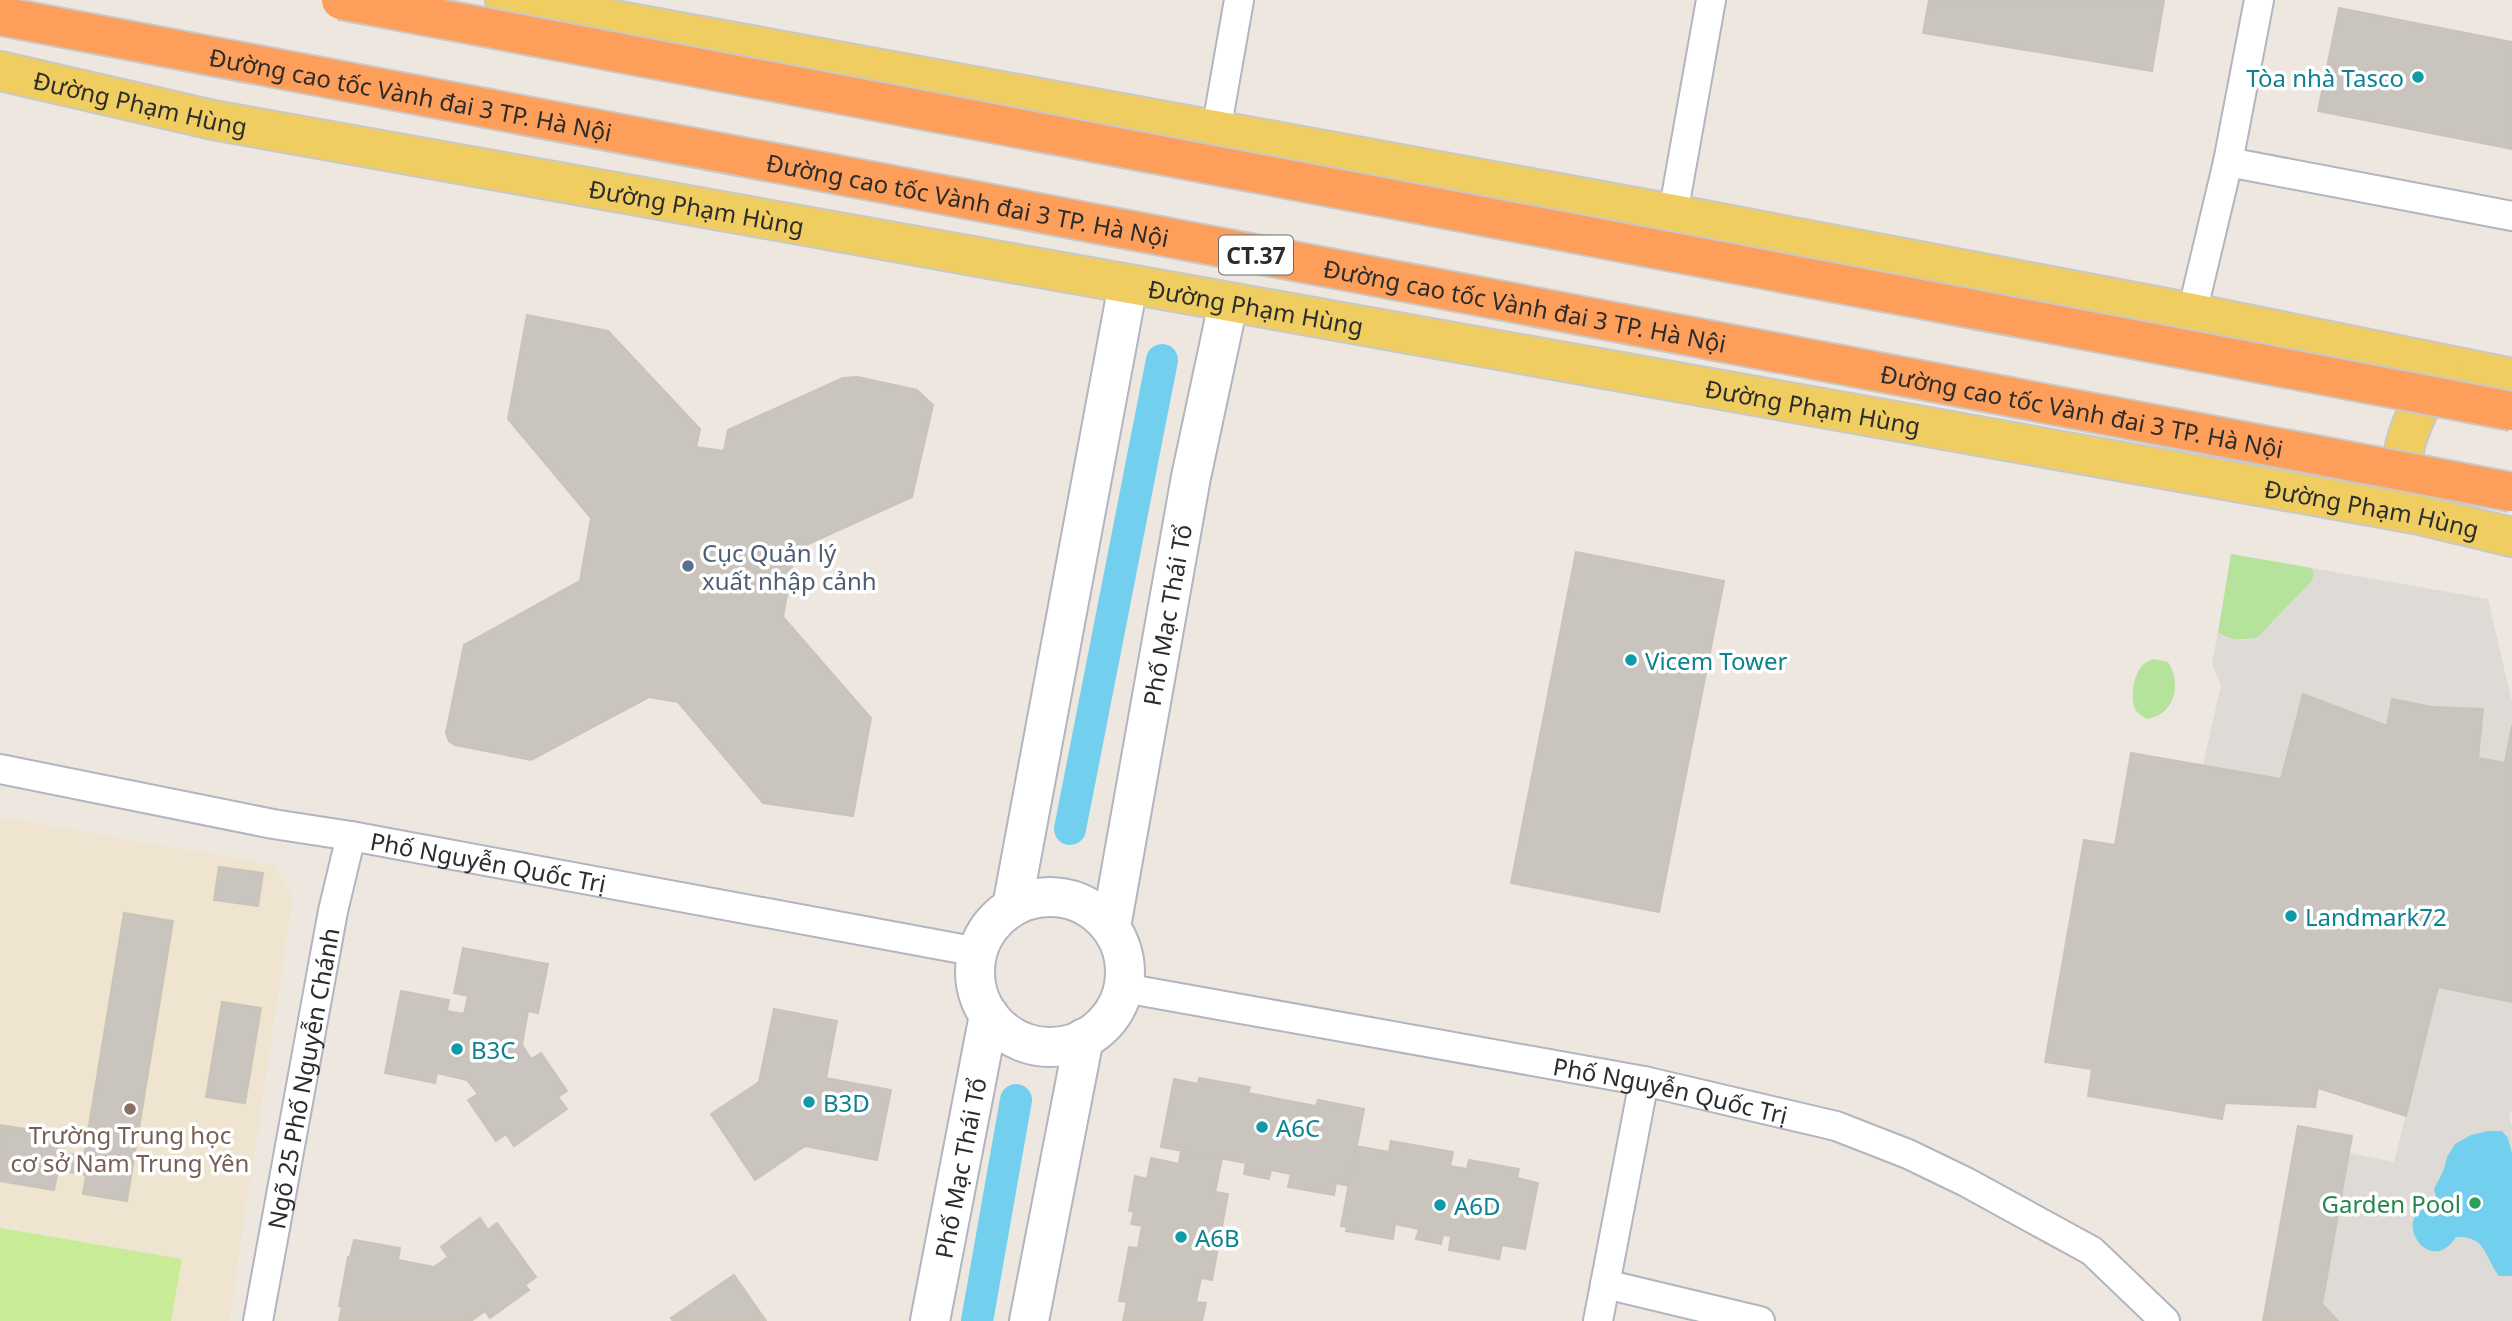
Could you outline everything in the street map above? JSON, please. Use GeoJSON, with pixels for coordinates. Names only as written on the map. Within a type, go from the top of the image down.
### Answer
{"type":"FeatureCollection","features":[{"type":"Feature","properties":{"kind":"highway"},"geometry":{"type":"LineString","coordinates":[[341,0],[2512,411]]}},
{"type":"Feature","properties":{"kind":"highway","name":"Đường cao tốc Vành đai 3 TP. Hà Nội"},"geometry":{"type":"LineString","coordinates":[[0,16],[2512,492]]}},
{"type":"Feature","properties":{"kind":"main road"},"geometry":{"type":"LineString","coordinates":[[505,0],[1673,214],[2192,313],[2512,378]]}},
{"type":"Feature","properties":{"kind":"main road","name":"Đường Phạm Hùng"},"geometry":{"type":"LineString","coordinates":[[0,71],[213,120],[2420,515],[2512,537]]}},
{"type":"Feature","properties":{"kind":"main road"},"geometry":{"type":"LineString","coordinates":[[2420,515],[2405,492],[2402,462],[2421,400],[2444,366]]}},
{"type":"Feature","properties":{"kind":"street"},"geometry":{"type":"LineString","coordinates":[[1216,131],[1239,0]]}},
{"type":"Feature","properties":{"kind":"street"},"geometry":{"type":"LineString","coordinates":[[1673,214],[1711,0]]}},
{"type":"Feature","properties":{"kind":"street"},"geometry":{"type":"LineString","coordinates":[[2192,313],[2228,162],[2259,0]]}},
{"type":"Feature","properties":{"kind":"street"},"geometry":{"type":"LineString","coordinates":[[2228,162],[2512,216]]}},
{"type":"Feature","properties":{"kind":"street"},"geometry":{"type":"LineString","coordinates":[[1012,907],[1128,285]]}},
{"type":"Feature","properties":{"kind":"street","name":"Phố Mạc Thái Tổ"},"geometry":{"type":"LineString","coordinates":[[1111,927],[1191,477],[1228,303]]}},
{"type":"Feature","properties":{"kind":"street","name":"Phố Nguyễn Quốc Trị"},"geometry":{"type":"LineString","coordinates":[[0,769],[274,824],[978,952]]}},
{"type":"Feature","properties":{"kind":"street","name":"Ngõ 25 Phố Nguyễn Chánh"},"geometry":{"type":"LineString","coordinates":[[258,1321],[333,911],[351,836]]}},
{"type":"Feature","properties":{"kind":"street"},"geometry":{"type":"LineString","coordinates":[[1038,898],[1065,899],[1091,909],[1111,927],[1121,946],[1125,967],[1124,988],[1114,1011],[1098,1031],[1076,1043],[1055,1048],[1033,1046],[1012,1038],[995,1024],[983,1006],[976,985],[978,952],[988,930],[1012,907],[1038,898]]}},
{"type":"Feature","properties":{"kind":"street","name":"Phố Nguyễn Quốc Trị"},"geometry":{"type":"LineString","coordinates":[[1124,988],[1644,1081],[1836,1126],[1908,1154],[2026,1213],[2092,1251],[2165,1321]]}},
{"type":"Feature","properties":{"kind":"street","name":"Phố Mạc Thái Tổ"},"geometry":{"type":"LineString","coordinates":[[930,1321],[989,1015]]}},
{"type":"Feature","properties":{"kind":"street"},"geometry":{"type":"LineString","coordinates":[[1028,1321],[1084,1038]]}},
{"type":"Feature","properties":{"kind":"street"},"geometry":{"type":"LineString","coordinates":[[1598,1321],[1644,1081]]}},
{"type":"Feature","properties":{"kind":"street"},"geometry":{"type":"LineString","coordinates":[[1605,1284],[1760,1321]]}},
{"type":"Feature","properties":{"kind":"shaded area"},"geometry":{"type":"Polygon","coordinates":[[[2312,568],[2488,599],[2512,702],[2512,764],[2478,758],[2483,709],[2432,707],[2393,699],[2387,726],[2303,695],[2281,779],[2203,765],[2221,685],[2212,664],[2218,632],[2224,638],[2246,640],[2258,637],[2311,582],[2314,577],[2312,568]]]}},
{"type":"Feature","properties":{"kind":"shaded area","name":"Trường Trung học cơ sở Nam Trung Yên"},"geometry":{"type":"Polygon","coordinates":[[[0,817],[273,865],[293,896],[229,1321],[0,1321],[0,817]]]}},
{"type":"Feature","properties":{"kind":"shaded area"},"geometry":{"type":"Polygon","coordinates":[[[2438,987],[2512,1002],[2512,1111],[2509,1116],[2512,1127],[2512,1153],[2508,1138],[2447,1157],[2438,1179],[2439,1206],[2432,1206],[2419,1213],[2456,1237],[2464,1236],[2474,1240],[2489,1254],[2491,1266],[2512,1276],[2512,1321],[2338,1321],[2322,1304],[2349,1153],[2394,1162],[2438,987]]]}},
{"type":"Feature","properties":{"kind":"green space"},"geometry":{"type":"Polygon","coordinates":[[[2231,554],[2313,570],[2311,582],[2258,637],[2231,639],[2218,632],[2231,554]]]}},
{"type":"Feature","properties":{"kind":"green space"},"geometry":{"type":"Polygon","coordinates":[[[2154,659],[2168,662],[2175,679],[2175,688],[2170,705],[2157,716],[2147,719],[2135,708],[2133,688],[2140,668],[2154,659]]]}},
{"type":"Feature","properties":{"kind":"green space"},"geometry":{"type":"Polygon","coordinates":[[[0,1228],[182,1259],[171,1321],[0,1321],[0,1228]]]}},
{"type":"Feature","properties":{"kind":"water","name":"Garden Pool"},"geometry":{"type":"Polygon","coordinates":[[[2502,1131],[2508,1138],[2512,1153],[2512,1276],[2499,1276],[2484,1249],[2473,1240],[2456,1237],[2445,1249],[2434,1251],[2424,1247],[2416,1239],[2413,1228],[2415,1218],[2423,1209],[2439,1206],[2434,1189],[2455,1144],[2471,1135],[2502,1131]]]}},
{"type":"Feature","properties":{"kind":"building"},"geometry":{"type":"Polygon","coordinates":[[[1929,0],[2164,0],[2152,71],[1923,33],[1929,0]]]}},
{"type":"Feature","properties":{"kind":"building","name":"Tòa nhà Tasco"},"geometry":{"type":"Polygon","coordinates":[[[2339,8],[2512,42],[2512,149],[2318,111],[2339,8]]]}},
{"type":"Feature","properties":{"kind":"building","name":"Cục Quản lý xuất nhập cảnh"},"geometry":{"type":"Polygon","coordinates":[[[527,315],[608,331],[700,429],[696,447],[724,451],[728,430],[843,378],[858,377],[917,390],[933,405],[912,497],[795,550],[783,617],[871,718],[853,816],[763,803],[678,702],[649,697],[531,760],[455,745],[449,741],[446,733],[464,645],[580,581],[591,518],[508,419],[527,315]]]}},
{"type":"Feature","properties":{"kind":"building","name":"Vicem Tower"},"geometry":{"type":"Polygon","coordinates":[[[1576,552],[1724,581],[1659,912],[1511,883],[1576,552]]]}},
{"type":"Feature","properties":{"kind":"building","name":"Landmark72"},"geometry":{"type":"Polygon","coordinates":[[[2303,694],[2387,726],[2392,699],[2432,707],[2483,709],[2478,758],[2512,764],[2512,1002],[2438,987],[2406,1116],[2318,1088],[2315,1107],[2225,1103],[2222,1119],[2088,1096],[2092,1069],[2045,1062],[2084,840],[2115,845],[2131,753],[2281,779],[2303,694]]]}},
{"type":"Feature","properties":{"kind":"building"},"geometry":{"type":"Polygon","coordinates":[[[2512,725],[2512,764],[2505,763],[2512,725]]]}},
{"type":"Feature","properties":{"kind":"building"},"geometry":{"type":"Polygon","coordinates":[[[219,867],[263,873],[258,906],[214,900],[219,867]]]}},
{"type":"Feature","properties":{"kind":"building"},"geometry":{"type":"Polygon","coordinates":[[[124,913],[173,921],[127,1201],[83,1194],[86,1175],[58,1170],[54,1190],[0,1181],[0,1125],[65,1135],[63,1153],[84,1156],[124,913]]]}},
{"type":"Feature","properties":{"kind":"building","name":"B3C"},"geometry":{"type":"Polygon","coordinates":[[[463,948],[548,964],[538,1013],[528,1011],[522,1045],[531,1059],[541,1053],[567,1091],[558,1097],[567,1109],[514,1146],[506,1134],[496,1141],[468,1100],[478,1094],[467,1080],[437,1073],[435,1083],[385,1073],[401,991],[449,1000],[447,1011],[464,1014],[468,996],[454,993],[463,948]]]}},
{"type":"Feature","properties":{"kind":"building"},"geometry":{"type":"Polygon","coordinates":[[[222,1002],[261,1008],[245,1103],[206,1097],[222,1002]]]}},
{"type":"Feature","properties":{"kind":"building","name":"B3D"},"geometry":{"type":"Polygon","coordinates":[[[774,1009],[837,1021],[826,1078],[891,1090],[877,1160],[805,1146],[755,1180],[711,1114],[759,1082],[774,1009]]]}},
{"type":"Feature","properties":{"kind":"building","name":"A6C"},"geometry":{"type":"Polygon","coordinates":[[[1199,1078],[1250,1087],[1248,1093],[1316,1106],[1318,1100],[1364,1109],[1349,1186],[1336,1183],[1334,1195],[1288,1187],[1291,1174],[1271,1170],[1269,1179],[1244,1174],[1246,1163],[1161,1147],[1174,1079],[1198,1084],[1199,1078]]]}},
{"type":"Feature","properties":{"kind":"building"},"geometry":{"type":"Polygon","coordinates":[[[2298,1126],[2352,1136],[2322,1304],[2338,1321],[2263,1321],[2298,1126]]]}},
{"type":"Feature","properties":{"kind":"building","name":"A6D"},"geometry":{"type":"Polygon","coordinates":[[[1391,1141],[1453,1152],[1450,1166],[1467,1169],[1469,1160],[1519,1169],[1517,1178],[1538,1183],[1525,1249],[1502,1245],[1499,1259],[1449,1250],[1451,1236],[1443,1235],[1441,1244],[1416,1239],[1419,1229],[1395,1224],[1393,1239],[1346,1231],[1347,1227],[1341,1226],[1356,1146],[1389,1152],[1391,1141]]]}},
{"type":"Feature","properties":{"kind":"building","name":"A6B"},"geometry":{"type":"Polygon","coordinates":[[[1181,1151],[1222,1158],[1215,1192],[1228,1194],[1212,1280],[1201,1278],[1196,1302],[1206,1303],[1202,1321],[1123,1321],[1127,1302],[1119,1301],[1129,1247],[1138,1248],[1142,1226],[1131,1224],[1134,1212],[1129,1211],[1135,1176],[1147,1179],[1151,1158],[1179,1164],[1181,1151]]]}},
{"type":"Feature","properties":{"kind":"building"},"geometry":{"type":"Polygon","coordinates":[[[480,1218],[488,1230],[497,1223],[536,1277],[525,1285],[529,1290],[490,1318],[485,1311],[471,1321],[339,1321],[348,1257],[354,1240],[400,1248],[398,1260],[434,1267],[448,1257],[441,1247],[480,1218]]]}},
{"type":"Feature","properties":{"kind":"building"},"geometry":{"type":"Polygon","coordinates":[[[734,1275],[766,1321],[673,1321],[671,1318],[734,1275]]]}},
{"type":"Feature","properties":{"kind":"waterway"},"geometry":{"type":"LineString","coordinates":[[1070,829],[1162,360]]}},
{"type":"Feature","properties":{"kind":"waterway"},"geometry":{"type":"LineString","coordinates":[[977,1321],[1016,1100]]}},
{"type":"Feature","properties":{"kind":"place","name":"Tòa nhà Tasco"},"geometry":{"type":"Point","coordinates":[2418,77]}},
{"type":"Feature","properties":{"kind":"place","name":"Cục Quản lý xuất nhập cảnh"},"geometry":{"type":"Point","coordinates":[688,566]}},
{"type":"Feature","properties":{"kind":"place","name":"Vicem Tower"},"geometry":{"type":"Point","coordinates":[1631,660]}},
{"type":"Feature","properties":{"kind":"place","name":"Landmark72"},"geometry":{"type":"Point","coordinates":[2291,916]}},
{"type":"Feature","properties":{"kind":"place","name":"B3C"},"geometry":{"type":"Point","coordinates":[457,1049]}},
{"type":"Feature","properties":{"kind":"place","name":"B3D"},"geometry":{"type":"Point","coordinates":[809,1102]}},
{"type":"Feature","properties":{"kind":"place","name":"Trường Trung học cơ sở Nam Trung Yên"},"geometry":{"type":"Point","coordinates":[130,1109]}},
{"type":"Feature","properties":{"kind":"place","name":"A6C"},"geometry":{"type":"Point","coordinates":[1262,1127]}},
{"type":"Feature","properties":{"kind":"place","name":"Garden Pool"},"geometry":{"type":"Point","coordinates":[2475,1203]}},
{"type":"Feature","properties":{"kind":"place","name":"A6D"},"geometry":{"type":"Point","coordinates":[1440,1205]}},
{"type":"Feature","properties":{"kind":"place","name":"A6B"},"geometry":{"type":"Point","coordinates":[1181,1237]}}]}
